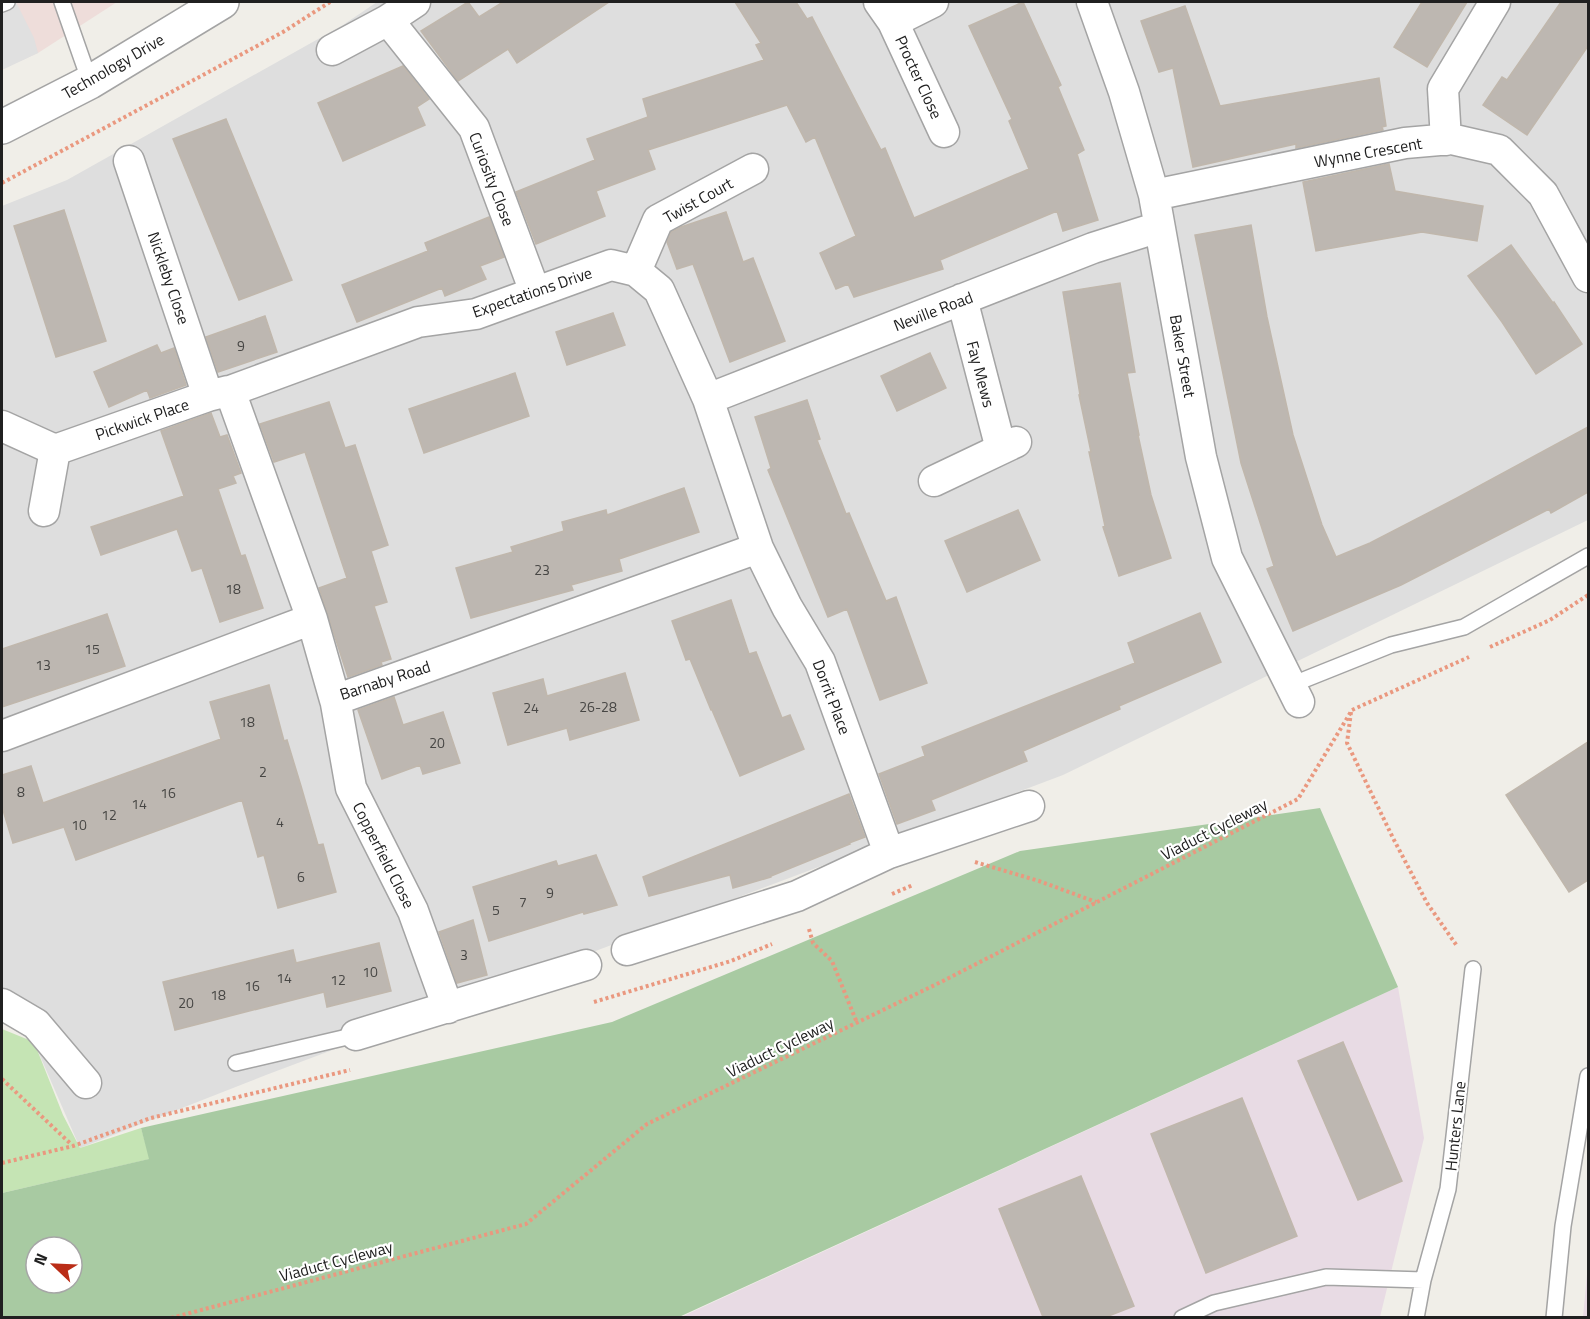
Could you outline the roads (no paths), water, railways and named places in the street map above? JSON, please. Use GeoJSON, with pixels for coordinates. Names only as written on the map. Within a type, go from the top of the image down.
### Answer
{"type":"FeatureCollection","features":[{"type":"Feature","properties":{"kind":"street","name":"Technology Drive"},"geometry":{"type":"LineString","coordinates":[[2,127],[90,82],[222,2]]}},
{"type":"Feature","properties":{"kind":"street"},"geometry":{"type":"LineString","coordinates":[[332,50],[388,20],[415,2]]}},
{"type":"Feature","properties":{"kind":"street","name":"Procter Close"},"geometry":{"type":"LineString","coordinates":[[933,2],[886,12],[944,132]]}},
{"type":"Feature","properties":{"kind":"street","name":"Baker Street"},"geometry":{"type":"LineString","coordinates":[[1092,2],[1124,92],[1154,195],[1201,457],[1227,558],[1295,693]]}},
{"type":"Feature","properties":{"kind":"street"},"geometry":{"type":"LineString","coordinates":[[1446,140],[1443,89],[1496,2]]}},
{"type":"Feature","properties":{"kind":"street","name":"Curiosity Close"},"geometry":{"type":"LineString","coordinates":[[388,20],[474,128],[535,292]]}},
{"type":"Feature","properties":{"kind":"street","name":"Wynne Crescent"},"geometry":{"type":"LineString","coordinates":[[1154,195],[1405,143],[1451,140],[1499,150],[1543,194],[1588,277]]}},
{"type":"Feature","properties":{"kind":"street","name":"Nickleby Close"},"geometry":{"type":"LineString","coordinates":[[129,161],[219,394]]}},
{"type":"Feature","properties":{"kind":"street","name":"Twist Court"},"geometry":{"type":"LineString","coordinates":[[636,271],[658,220],[753,169]]}},
{"type":"Feature","properties":{"kind":"street","name":"Neville Road"},"geometry":{"type":"LineString","coordinates":[[708,399],[1093,248],[1159,227]]}},
{"type":"Feature","properties":{"kind":"street","name":"Expectations Drive"},"geometry":{"type":"LineString","coordinates":[[219,394],[418,322],[476,314],[611,265],[636,271]]}},
{"type":"Feature","properties":{"kind":"street"},"geometry":{"type":"LineString","coordinates":[[636,271],[659,291],[708,399],[758,548]]}},
{"type":"Feature","properties":{"kind":"street","name":"Fay Mews"},"geometry":{"type":"LineString","coordinates":[[934,481],[1008,446],[962,299]]}},
{"type":"Feature","properties":{"kind":"street"},"geometry":{"type":"LineString","coordinates":[[2,736],[312,619],[219,394]]}},
{"type":"Feature","properties":{"kind":"street","name":"Pickwick Place"},"geometry":{"type":"LineString","coordinates":[[55,450],[219,394]]}},
{"type":"Feature","properties":{"kind":"street"},"geometry":{"type":"LineString","coordinates":[[2,426],[55,450],[44,511]]}},
{"type":"Feature","properties":{"kind":"street","name":"Barnaby Road"},"geometry":{"type":"LineString","coordinates":[[312,619],[335,700],[758,548]]}},
{"type":"Feature","properties":{"kind":"street","name":"Dorrit Place"},"geometry":{"type":"LineString","coordinates":[[758,548],[787,607],[820,662],[889,853]]}},
{"type":"Feature","properties":{"kind":"street","name":"Copperfield Close"},"geometry":{"type":"LineString","coordinates":[[335,698],[351,788],[413,911],[448,1008]]}},
{"type":"Feature","properties":{"kind":"street"},"geometry":{"type":"LineString","coordinates":[[627,950],[797,896],[889,853],[1029,806]]}},
{"type":"Feature","properties":{"kind":"street"},"geometry":{"type":"LineString","coordinates":[[356,1035],[586,965]]}},
{"type":"Feature","properties":{"kind":"street"},"geometry":{"type":"LineString","coordinates":[[2,1004],[36,1024],[86,1083]]}},
{"type":"Feature","properties":{"kind":"lane"},"geometry":{"type":"LineString","coordinates":[[2,4],[7,2]]}},
{"type":"Feature","properties":{"kind":"lane"},"geometry":{"type":"LineString","coordinates":[[62,2],[90,82]]}},
{"type":"Feature","properties":{"kind":"lane"},"geometry":{"type":"LineString","coordinates":[[1295,693],[1390,645],[1464,627],[1588,556]]}},
{"type":"Feature","properties":{"kind":"lane","name":"Hunters Lane"},"geometry":{"type":"LineString","coordinates":[[1416,1317],[1448,1189],[1473,969]]}},
{"type":"Feature","properties":{"kind":"lane"},"geometry":{"type":"LineString","coordinates":[[236,1063],[356,1035]]}},
{"type":"Feature","properties":{"kind":"lane"},"geometry":{"type":"LineString","coordinates":[[1554,1317],[1563,1226],[1588,1076]]}},
{"type":"Feature","properties":{"kind":"lane"},"geometry":{"type":"LineString","coordinates":[[1182,1317],[1214,1303],[1326,1276],[1424,1280]]}}]}
